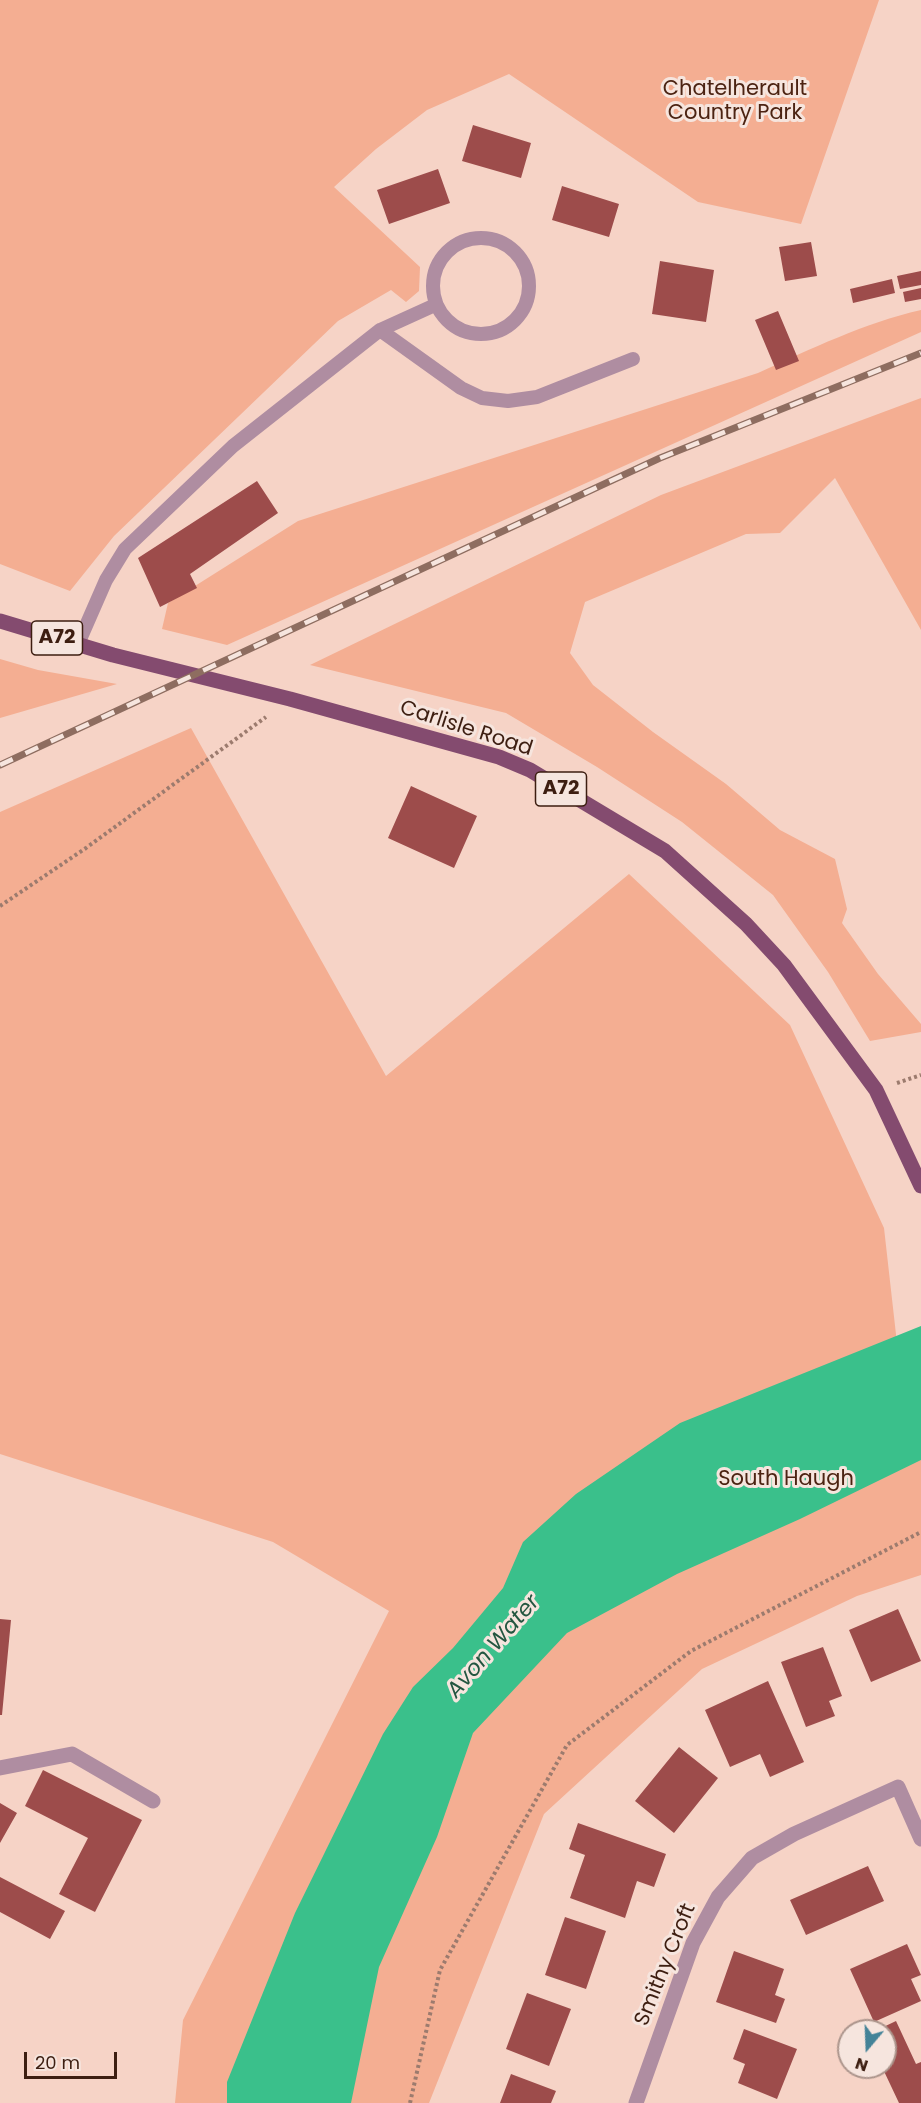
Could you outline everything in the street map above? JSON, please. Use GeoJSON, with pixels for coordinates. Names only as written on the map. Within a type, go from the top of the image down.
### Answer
{"type":"FeatureCollection","features":[{"type":"Feature","properties":{"kind":"main road","name":"Carlisle Road"},"geometry":{"type":"LineString","coordinates":[[0,621],[113,655],[291,699],[499,757],[530,770],[666,851],[746,924],[784,965],[876,1090],[921,1186]]}},
{"type":"Feature","properties":{"kind":"street"},"geometry":{"type":"LineString","coordinates":[[0,1768],[72,1754],[153,1800]]}},
{"type":"Feature","properties":{"kind":"street","name":"Smithy Croft"},"geometry":{"type":"LineString","coordinates":[[636,2103],[693,1943],[718,1897],[752,1858],[794,1834],[898,1787],[921,1839]]}},
{"type":"Feature","properties":{"kind":"lane"},"geometry":{"type":"LineString","coordinates":[[479,238],[494,240],[509,248],[520,259],[527,274],[529,290],[525,306],[516,319],[503,329],[487,334],[471,333],[456,328],[435,305],[433,290],[437,267],[450,249],[464,241],[479,238]]}},
{"type":"Feature","properties":{"kind":"lane"},"geometry":{"type":"LineString","coordinates":[[78,644],[106,580],[126,549],[233,446],[380,330],[435,305]]}},
{"type":"Feature","properties":{"kind":"lane"},"geometry":{"type":"LineString","coordinates":[[380,330],[461,388],[482,398],[508,402],[537,397],[633,358]]}},
{"type":"Feature","properties":{"kind":"path"},"geometry":{"type":"LineString","coordinates":[[0,906],[86,848],[291,699]]}},
{"type":"Feature","properties":{"kind":"path"},"geometry":{"type":"LineString","coordinates":[[410,2103],[440,1970],[567,1745],[691,1652],[921,1532]]}},
{"type":"Feature","properties":{"kind":"green space","name":"Chatelherault Country Park"},"geometry":{"type":"Polygon","coordinates":[[[0,0],[879,0],[801,224],[698,202],[509,74],[427,110],[376,149],[334,187],[420,267],[419,291],[406,302],[391,290],[338,321],[114,536],[70,591],[0,564],[0,0]]]}},
{"type":"Feature","properties":{"kind":"green space"},"geometry":{"type":"Polygon","coordinates":[[[921,310],[921,332],[227,645],[162,629],[168,603],[298,521],[758,373],[858,329],[921,310]]]}},
{"type":"Feature","properties":{"kind":"green space"},"geometry":{"type":"Polygon","coordinates":[[[921,398],[921,630],[835,478],[780,533],[746,534],[585,602],[570,653],[593,685],[653,732],[726,784],[780,830],[835,859],[847,909],[842,923],[878,974],[921,1024],[921,1032],[870,1041],[828,972],[773,895],[682,822],[597,767],[506,713],[310,665],[661,495],[921,398]]]}},
{"type":"Feature","properties":{"kind":"green space"},"geometry":{"type":"Polygon","coordinates":[[[0,659],[38,670],[117,684],[0,718],[0,659]]]}},
{"type":"Feature","properties":{"kind":"green space","name":"South Haugh"},"geometry":{"type":"Polygon","coordinates":[[[191,728],[386,1076],[629,874],[790,1025],[884,1228],[900,1370],[921,1403],[921,1575],[857,1596],[702,1669],[544,1814],[429,2103],[175,2103],[183,2020],[389,1611],[273,1542],[0,1454],[0,812],[191,728]]]}},
{"type":"Feature","properties":{"kind":"water","name":"Avon Water"},"geometry":{"type":"Polygon","coordinates":[[[921,1326],[921,1460],[800,1519],[677,1574],[567,1633],[473,1733],[437,1837],[379,1967],[351,2103],[227,2103],[227,2082],[295,1913],[383,1734],[413,1687],[453,1648],[503,1588],[523,1542],[576,1494],[680,1423],[921,1326]]]}},
{"type":"Feature","properties":{"kind":"building"},"geometry":{"type":"Polygon","coordinates":[[[473,125],[531,143],[521,178],[462,161],[473,125]]]}},
{"type":"Feature","properties":{"kind":"building"},"geometry":{"type":"Polygon","coordinates":[[[438,169],[450,203],[389,224],[377,190],[438,169]]]}},
{"type":"Feature","properties":{"kind":"building"},"geometry":{"type":"Polygon","coordinates":[[[562,186],[619,204],[609,237],[552,220],[562,186]]]}},
{"type":"Feature","properties":{"kind":"building"},"geometry":{"type":"Polygon","coordinates":[[[811,242],[817,276],[785,281],[779,247],[811,242]]]}},
{"type":"Feature","properties":{"kind":"building"},"geometry":{"type":"Polygon","coordinates":[[[660,261],[714,270],[706,322],[652,314],[660,261]]]}},
{"type":"Feature","properties":{"kind":"building"},"geometry":{"type":"Polygon","coordinates":[[[921,271],[921,285],[900,289],[897,276],[921,271]]]}},
{"type":"Feature","properties":{"kind":"building"},"geometry":{"type":"Polygon","coordinates":[[[892,279],[895,293],[853,303],[850,289],[892,279]]]}},
{"type":"Feature","properties":{"kind":"building"},"geometry":{"type":"Polygon","coordinates":[[[921,288],[921,299],[905,302],[903,292],[921,288]]]}},
{"type":"Feature","properties":{"kind":"building"},"geometry":{"type":"Polygon","coordinates":[[[778,311],[799,361],[776,370],[755,320],[778,311]]]}},
{"type":"Feature","properties":{"kind":"building"},"geometry":{"type":"Polygon","coordinates":[[[257,481],[278,513],[190,574],[197,588],[160,607],[138,558],[257,481]]]}},
{"type":"Feature","properties":{"kind":"building"},"geometry":{"type":"Polygon","coordinates":[[[411,786],[477,816],[454,868],[388,838],[411,786]]]}},
{"type":"Feature","properties":{"kind":"building"},"geometry":{"type":"Polygon","coordinates":[[[898,1609],[921,1661],[871,1682],[849,1630],[898,1609]]]}},
{"type":"Feature","properties":{"kind":"building"},"geometry":{"type":"Polygon","coordinates":[[[0,1619],[11,1620],[2,1715],[0,1715],[0,1619]]]}},
{"type":"Feature","properties":{"kind":"building"},"geometry":{"type":"Polygon","coordinates":[[[823,1647],[842,1696],[829,1701],[835,1716],[806,1727],[781,1662],[823,1647]]]}},
{"type":"Feature","properties":{"kind":"building"},"geometry":{"type":"Polygon","coordinates":[[[768,1681],[804,1762],[770,1777],[760,1754],[730,1767],[705,1710],[768,1681]]]}},
{"type":"Feature","properties":{"kind":"building"},"geometry":{"type":"Polygon","coordinates":[[[679,1747],[718,1778],[674,1833],[635,1801],[679,1747]]]}},
{"type":"Feature","properties":{"kind":"building"},"geometry":{"type":"Polygon","coordinates":[[[43,1770],[142,1820],[95,1912],[59,1894],[88,1838],[25,1806],[43,1770]]]}},
{"type":"Feature","properties":{"kind":"building"},"geometry":{"type":"Polygon","coordinates":[[[0,1803],[17,1813],[0,1843],[0,1803]]]}},
{"type":"Feature","properties":{"kind":"building"},"geometry":{"type":"Polygon","coordinates":[[[578,1823],[666,1854],[654,1887],[637,1881],[625,1918],[570,1898],[585,1855],[569,1849],[578,1823]]]}},
{"type":"Feature","properties":{"kind":"building"},"geometry":{"type":"Polygon","coordinates":[[[868,1866],[884,1901],[806,1935],[790,1900],[868,1866]]]}},
{"type":"Feature","properties":{"kind":"building"},"geometry":{"type":"Polygon","coordinates":[[[0,1877],[65,1911],[50,1939],[0,1912],[0,1877]]]}},
{"type":"Feature","properties":{"kind":"building"},"geometry":{"type":"Polygon","coordinates":[[[565,1917],[606,1931],[586,1989],[545,1975],[565,1917]]]}},
{"type":"Feature","properties":{"kind":"building"},"geometry":{"type":"Polygon","coordinates":[[[907,1944],[921,1975],[911,1979],[921,2001],[881,2019],[873,2019],[850,1969],[907,1944]]]}},
{"type":"Feature","properties":{"kind":"building"},"geometry":{"type":"Polygon","coordinates":[[[734,1951],[784,1969],[775,1995],[785,1999],[776,2023],[716,2002],[734,1951]]]}},
{"type":"Feature","properties":{"kind":"building"},"geometry":{"type":"Polygon","coordinates":[[[527,1993],[571,2009],[549,2066],[506,2049],[527,1993]]]}},
{"type":"Feature","properties":{"kind":"building"},"geometry":{"type":"Polygon","coordinates":[[[897,2023],[916,2064],[921,2062],[921,2103],[899,2103],[888,2079],[897,2079],[897,2023]]]}},
{"type":"Feature","properties":{"kind":"building"},"geometry":{"type":"Polygon","coordinates":[[[744,2029],[797,2049],[777,2099],[738,2083],[745,2064],[733,2059],[744,2029]]]}},
{"type":"Feature","properties":{"kind":"building"},"geometry":{"type":"Polygon","coordinates":[[[511,2074],[556,2091],[551,2103],[500,2103],[511,2074]]]}},
{"type":"Feature","properties":{"kind":"railway"},"geometry":{"type":"LineString","coordinates":[[0,765],[660,458],[921,353]]}}]}
